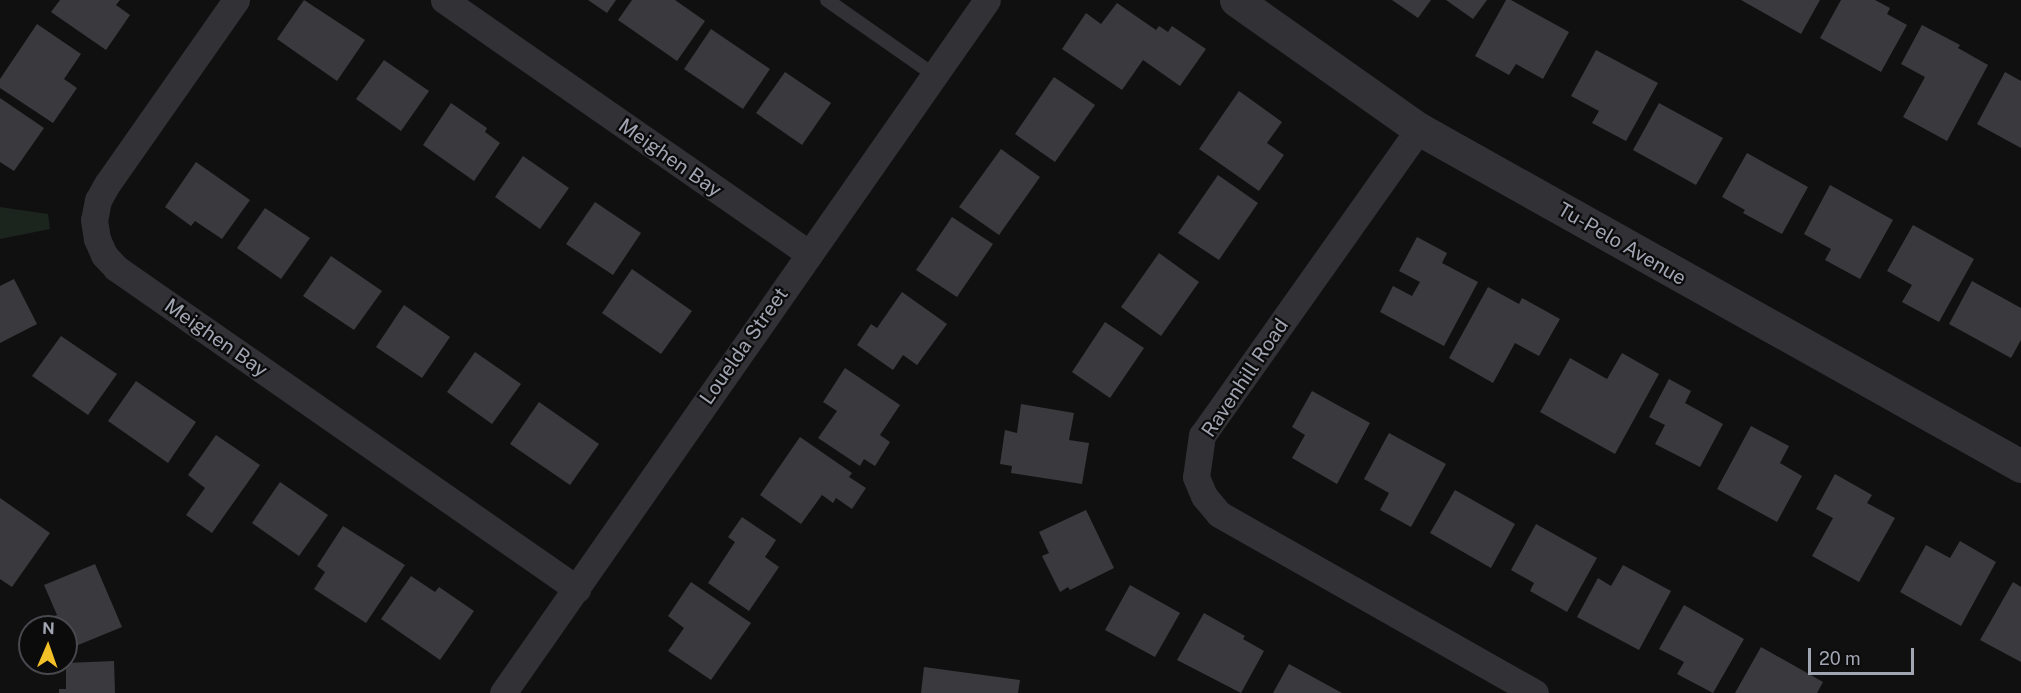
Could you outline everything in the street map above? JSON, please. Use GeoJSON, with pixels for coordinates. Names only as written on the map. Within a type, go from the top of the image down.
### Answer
{"type":"FeatureCollection","features":[{"type":"Feature","properties":{"kind":"street","name":"Meighen Bay"},"geometry":{"type":"LineString","coordinates":[[236,0],[103,192],[94,220],[97,238],[104,255],[116,268],[577,589]]}},
{"type":"Feature","properties":{"kind":"street","name":"Meighen Bay"},"geometry":{"type":"LineString","coordinates":[[444,0],[808,253]]}},
{"type":"Feature","properties":{"kind":"street","name":"Louelda Street"},"geometry":{"type":"LineString","coordinates":[[503,693],[808,253],[987,0]]}},
{"type":"Feature","properties":{"kind":"street","name":"Tu-Pelo Avenue"},"geometry":{"type":"LineString","coordinates":[[1236,0],[1419,129],[2021,466]]}},
{"type":"Feature","properties":{"kind":"street","name":"Ravenhill Road"},"geometry":{"type":"LineString","coordinates":[[1419,129],[1202,435],[1196,477],[1204,496],[1219,513],[1534,693]]}},
{"type":"Feature","properties":{"kind":"lane"},"geometry":{"type":"LineString","coordinates":[[827,0],[934,75]]}},
{"type":"Feature","properties":{"kind":"shaded area"},"geometry":{"type":"Polygon","coordinates":[[[0,207],[48,214],[50,229],[0,239],[0,207]]]}},
{"type":"Feature","properties":{"kind":"building"},"geometry":{"type":"Polygon","coordinates":[[[60,0],[120,0],[116,5],[130,15],[106,50],[51,12],[60,0]]]}},
{"type":"Feature","properties":{"kind":"building"},"geometry":{"type":"Polygon","coordinates":[[[304,0],[365,40],[337,81],[277,39],[304,0]]]}},
{"type":"Feature","properties":{"kind":"building"},"geometry":{"type":"Polygon","coordinates":[[[588,0],[616,0],[607,13],[588,0]]]}},
{"type":"Feature","properties":{"kind":"building"},"geometry":{"type":"Polygon","coordinates":[[[632,0],[675,0],[705,21],[677,61],[618,20],[632,0]]]}},
{"type":"Feature","properties":{"kind":"building"},"geometry":{"type":"Polygon","coordinates":[[[1392,0],[1431,0],[1418,18],[1392,0]]]}},
{"type":"Feature","properties":{"kind":"building"},"geometry":{"type":"Polygon","coordinates":[[[1446,0],[1487,0],[1473,19],[1446,0]]]}},
{"type":"Feature","properties":{"kind":"building"},"geometry":{"type":"Polygon","coordinates":[[[1506,0],[1511,0],[1569,32],[1543,79],[1516,64],[1509,75],[1475,56],[1506,0]]]}},
{"type":"Feature","properties":{"kind":"building"},"geometry":{"type":"Polygon","coordinates":[[[1741,0],[1820,0],[1801,34],[1741,0]]]}},
{"type":"Feature","properties":{"kind":"building"},"geometry":{"type":"Polygon","coordinates":[[[1841,0],[1875,0],[1890,8],[1887,14],[1907,25],[1881,72],[1820,38],[1841,0]]]}},
{"type":"Feature","properties":{"kind":"building"},"geometry":{"type":"Polygon","coordinates":[[[1117,3],[1156,30],[1159,26],[1168,32],[1172,26],[1206,49],[1180,86],[1143,60],[1122,90],[1062,49],[1086,13],[1101,24],[1117,3]]]}},
{"type":"Feature","properties":{"kind":"building"},"geometry":{"type":"Polygon","coordinates":[[[37,24],[81,54],[64,79],[77,88],[53,123],[0,88],[0,79],[37,24]]]}},
{"type":"Feature","properties":{"kind":"building"},"geometry":{"type":"Polygon","coordinates":[[[1922,25],[1960,45],[1958,48],[1988,65],[1947,141],[1903,117],[1925,77],[1901,64],[1922,25]]]}},
{"type":"Feature","properties":{"kind":"building"},"geometry":{"type":"Polygon","coordinates":[[[711,29],[770,69],[743,109],[684,69],[711,29]]]}},
{"type":"Feature","properties":{"kind":"building"},"geometry":{"type":"Polygon","coordinates":[[[1596,50],[1658,83],[1626,141],[1592,123],[1599,111],[1571,96],[1596,50]]]}},
{"type":"Feature","properties":{"kind":"building"},"geometry":{"type":"Polygon","coordinates":[[[384,60],[429,91],[401,131],[356,99],[384,60]]]}},
{"type":"Feature","properties":{"kind":"building"},"geometry":{"type":"Polygon","coordinates":[[[785,72],[831,103],[802,145],[756,113],[785,72]]]}},
{"type":"Feature","properties":{"kind":"building"},"geometry":{"type":"Polygon","coordinates":[[[2005,72],[2021,81],[2021,148],[1977,124],[2005,72]]]}},
{"type":"Feature","properties":{"kind":"building"},"geometry":{"type":"Polygon","coordinates":[[[1054,77],[1095,105],[1055,162],[1015,134],[1054,77]]]}},
{"type":"Feature","properties":{"kind":"building"},"geometry":{"type":"Polygon","coordinates":[[[1239,91],[1282,122],[1267,143],[1284,155],[1259,191],[1199,149],[1239,91]]]}},
{"type":"Feature","properties":{"kind":"building"},"geometry":{"type":"Polygon","coordinates":[[[0,98],[44,128],[14,171],[0,162],[0,98]]]}},
{"type":"Feature","properties":{"kind":"building"},"geometry":{"type":"Polygon","coordinates":[[[451,103],[487,128],[485,132],[500,143],[474,181],[423,145],[451,103]]]}},
{"type":"Feature","properties":{"kind":"building"},"geometry":{"type":"Polygon","coordinates":[[[1659,103],[1723,138],[1696,185],[1633,150],[1659,103]]]}},
{"type":"Feature","properties":{"kind":"building"},"geometry":{"type":"Polygon","coordinates":[[[1001,149],[1040,177],[999,235],[959,207],[1001,149]]]}},
{"type":"Feature","properties":{"kind":"building"},"geometry":{"type":"Polygon","coordinates":[[[1747,153],[1808,187],[1782,234],[1743,213],[1745,210],[1722,197],[1747,153]]]}},
{"type":"Feature","properties":{"kind":"building"},"geometry":{"type":"Polygon","coordinates":[[[523,156],[569,188],[540,229],[495,197],[523,156]]]}},
{"type":"Feature","properties":{"kind":"building"},"geometry":{"type":"Polygon","coordinates":[[[196,162],[250,200],[222,239],[195,221],[191,226],[165,207],[196,162]]]}},
{"type":"Feature","properties":{"kind":"building"},"geometry":{"type":"Polygon","coordinates":[[[1218,175],[1258,203],[1219,260],[1178,233],[1218,175]]]}},
{"type":"Feature","properties":{"kind":"building"},"geometry":{"type":"Polygon","coordinates":[[[1830,185],[1893,220],[1860,279],[1825,260],[1831,249],[1804,234],[1830,185]]]}},
{"type":"Feature","properties":{"kind":"building"},"geometry":{"type":"Polygon","coordinates":[[[595,202],[641,233],[613,275],[566,244],[595,202]]]}},
{"type":"Feature","properties":{"kind":"building"},"geometry":{"type":"Polygon","coordinates":[[[265,208],[310,238],[281,279],[237,248],[265,208]]]}},
{"type":"Feature","properties":{"kind":"building"},"geometry":{"type":"Polygon","coordinates":[[[952,217],[993,244],[957,297],[916,270],[952,217]]]}},
{"type":"Feature","properties":{"kind":"building"},"geometry":{"type":"Polygon","coordinates":[[[1913,225],[1974,259],[1939,322],[1902,302],[1912,285],[1887,271],[1913,225]]]}},
{"type":"Feature","properties":{"kind":"building"},"geometry":{"type":"Polygon","coordinates":[[[1417,237],[1447,253],[1442,263],[1478,282],[1444,346],[1380,312],[1393,286],[1412,296],[1420,282],[1399,271],[1417,237]]]}},
{"type":"Feature","properties":{"kind":"building"},"geometry":{"type":"Polygon","coordinates":[[[1159,253],[1199,282],[1161,336],[1121,307],[1159,253]]]}},
{"type":"Feature","properties":{"kind":"building"},"geometry":{"type":"Polygon","coordinates":[[[331,256],[382,291],[354,330],[303,296],[331,256]]]}},
{"type":"Feature","properties":{"kind":"building"},"geometry":{"type":"Polygon","coordinates":[[[632,269],[692,311],[661,354],[602,313],[632,269]]]}},
{"type":"Feature","properties":{"kind":"building"},"geometry":{"type":"Polygon","coordinates":[[[14,279],[37,324],[0,343],[0,286],[14,279]]]}},
{"type":"Feature","properties":{"kind":"building"},"geometry":{"type":"Polygon","coordinates":[[[1972,281],[2021,308],[2021,340],[2011,358],[1949,324],[1972,281]]]}},
{"type":"Feature","properties":{"kind":"building"},"geometry":{"type":"Polygon","coordinates":[[[1488,287],[1519,304],[1522,298],[1560,319],[1539,356],[1515,343],[1493,383],[1449,358],[1488,287]]]}},
{"type":"Feature","properties":{"kind":"building"},"geometry":{"type":"Polygon","coordinates":[[[902,292],[947,324],[917,365],[903,355],[893,370],[857,345],[871,324],[877,328],[902,292]]]}},
{"type":"Feature","properties":{"kind":"building"},"geometry":{"type":"Polygon","coordinates":[[[404,305],[450,337],[422,378],[376,347],[404,305]]]}},
{"type":"Feature","properties":{"kind":"building"},"geometry":{"type":"Polygon","coordinates":[[[1105,322],[1144,348],[1110,398],[1072,372],[1105,322]]]}},
{"type":"Feature","properties":{"kind":"building"},"geometry":{"type":"Polygon","coordinates":[[[61,336],[117,374],[88,415],[32,376],[61,336]]]}},
{"type":"Feature","properties":{"kind":"building"},"geometry":{"type":"Polygon","coordinates":[[[475,352],[521,384],[492,424],[447,392],[475,352]]]}},
{"type":"Feature","properties":{"kind":"building"},"geometry":{"type":"Polygon","coordinates":[[[1622,353],[1659,374],[1615,454],[1540,412],[1570,358],[1607,379],[1622,353]]]}},
{"type":"Feature","properties":{"kind":"building"},"geometry":{"type":"Polygon","coordinates":[[[845,368],[900,405],[880,435],[890,442],[875,466],[864,459],[860,466],[818,438],[837,411],[823,402],[845,368]]]}},
{"type":"Feature","properties":{"kind":"building"},"geometry":{"type":"Polygon","coordinates":[[[1669,379],[1691,391],[1685,403],[1723,424],[1700,467],[1655,444],[1665,425],[1649,417],[1669,379]]]}},
{"type":"Feature","properties":{"kind":"building"},"geometry":{"type":"Polygon","coordinates":[[[136,381],[196,422],[168,463],[108,421],[136,381]]]}},
{"type":"Feature","properties":{"kind":"building"},"geometry":{"type":"Polygon","coordinates":[[[1312,391],[1370,423],[1337,484],[1292,458],[1305,435],[1292,427],[1312,391]]]}},
{"type":"Feature","properties":{"kind":"building"},"geometry":{"type":"Polygon","coordinates":[[[539,402],[599,444],[570,485],[510,444],[539,402]]]}},
{"type":"Feature","properties":{"kind":"building"},"geometry":{"type":"Polygon","coordinates":[[[1021,404],[1074,413],[1069,440],[1089,443],[1082,484],[1011,473],[1012,466],[1000,464],[1005,430],[1017,433],[1021,404]]]}},
{"type":"Feature","properties":{"kind":"building"},"geometry":{"type":"Polygon","coordinates":[[[1751,426],[1789,446],[1780,463],[1802,476],[1777,522],[1717,489],[1751,426]]]}},
{"type":"Feature","properties":{"kind":"building"},"geometry":{"type":"Polygon","coordinates":[[[1389,433],[1446,464],[1411,527],[1380,510],[1389,493],[1364,479],[1389,433]]]}},
{"type":"Feature","properties":{"kind":"building"},"geometry":{"type":"Polygon","coordinates":[[[216,435],[260,465],[212,533],[186,515],[205,488],[188,475],[216,435]]]}},
{"type":"Feature","properties":{"kind":"building"},"geometry":{"type":"Polygon","coordinates":[[[800,437],[852,473],[849,477],[866,488],[852,509],[836,498],[833,503],[822,495],[801,524],[760,495],[800,437]]]}},
{"type":"Feature","properties":{"kind":"building"},"geometry":{"type":"Polygon","coordinates":[[[1835,474],[1872,495],[1867,503],[1895,518],[1859,582],[1812,556],[1833,518],[1816,509],[1835,474]]]}},
{"type":"Feature","properties":{"kind":"building"},"geometry":{"type":"Polygon","coordinates":[[[280,482],[328,515],[299,556],[252,523],[280,482]]]}},
{"type":"Feature","properties":{"kind":"building"},"geometry":{"type":"Polygon","coordinates":[[[1455,490],[1515,524],[1491,568],[1430,533],[1455,490]]]}},
{"type":"Feature","properties":{"kind":"building"},"geometry":{"type":"Polygon","coordinates":[[[0,498],[50,533],[12,587],[0,579],[0,498]]]}},
{"type":"Feature","properties":{"kind":"building"},"geometry":{"type":"Polygon","coordinates":[[[1086,510],[1114,568],[1070,590],[1068,587],[1060,592],[1042,556],[1049,553],[1039,532],[1086,510]]]}},
{"type":"Feature","properties":{"kind":"building"},"geometry":{"type":"Polygon","coordinates":[[[742,517],[776,540],[765,557],[779,567],[749,611],[708,583],[735,542],[728,537],[742,517]]]}},
{"type":"Feature","properties":{"kind":"building"},"geometry":{"type":"Polygon","coordinates":[[[1536,524],[1597,558],[1567,612],[1530,591],[1534,583],[1511,570],[1536,524]]]}},
{"type":"Feature","properties":{"kind":"building"},"geometry":{"type":"Polygon","coordinates":[[[343,526],[405,565],[366,623],[314,589],[325,572],[317,566],[343,526]]]}},
{"type":"Feature","properties":{"kind":"building"},"geometry":{"type":"Polygon","coordinates":[[[1960,541],[1996,562],[1961,626],[1900,592],[1926,545],[1950,558],[1960,541]]]}},
{"type":"Feature","properties":{"kind":"building"},"geometry":{"type":"Polygon","coordinates":[[[95,564],[122,627],[78,645],[78,615],[57,615],[44,585],[95,564]]]}},
{"type":"Feature","properties":{"kind":"building"},"geometry":{"type":"Polygon","coordinates":[[[1623,565],[1671,591],[1639,650],[1577,617],[1598,578],[1611,586],[1623,565]]]}},
{"type":"Feature","properties":{"kind":"building"},"geometry":{"type":"Polygon","coordinates":[[[411,576],[435,592],[439,587],[474,611],[440,660],[381,619],[411,576]]]}},
{"type":"Feature","properties":{"kind":"building"},"geometry":{"type":"Polygon","coordinates":[[[691,582],[751,623],[711,680],[668,651],[684,628],[668,616],[691,582]]]}},
{"type":"Feature","properties":{"kind":"building"},"geometry":{"type":"Polygon","coordinates":[[[2013,582],[2021,587],[2021,662],[1980,640],[2013,582]]]}},
{"type":"Feature","properties":{"kind":"building"},"geometry":{"type":"Polygon","coordinates":[[[1130,585],[1180,613],[1155,657],[1105,630],[1130,585]]]}},
{"type":"Feature","properties":{"kind":"building"},"geometry":{"type":"Polygon","coordinates":[[[1684,605],[1744,639],[1713,693],[1677,674],[1684,662],[1659,649],[1684,605]]]}},
{"type":"Feature","properties":{"kind":"building"},"geometry":{"type":"Polygon","coordinates":[[[1204,613],[1245,636],[1243,639],[1264,651],[1241,693],[1177,660],[1204,613]]]}},
{"type":"Feature","properties":{"kind":"building"},"geometry":{"type":"Polygon","coordinates":[[[1761,647],[1823,682],[1817,693],[1735,693],[1761,647]]]}},
{"type":"Feature","properties":{"kind":"building"},"geometry":{"type":"Polygon","coordinates":[[[114,661],[115,693],[59,693],[59,689],[66,689],[66,675],[78,675],[78,662],[114,661]]]}},
{"type":"Feature","properties":{"kind":"building"},"geometry":{"type":"Polygon","coordinates":[[[1289,664],[1342,693],[1273,693],[1289,664]]]}},
{"type":"Feature","properties":{"kind":"building"},"geometry":{"type":"Polygon","coordinates":[[[924,667],[1020,680],[1018,693],[921,693],[924,667]]]}}]}
